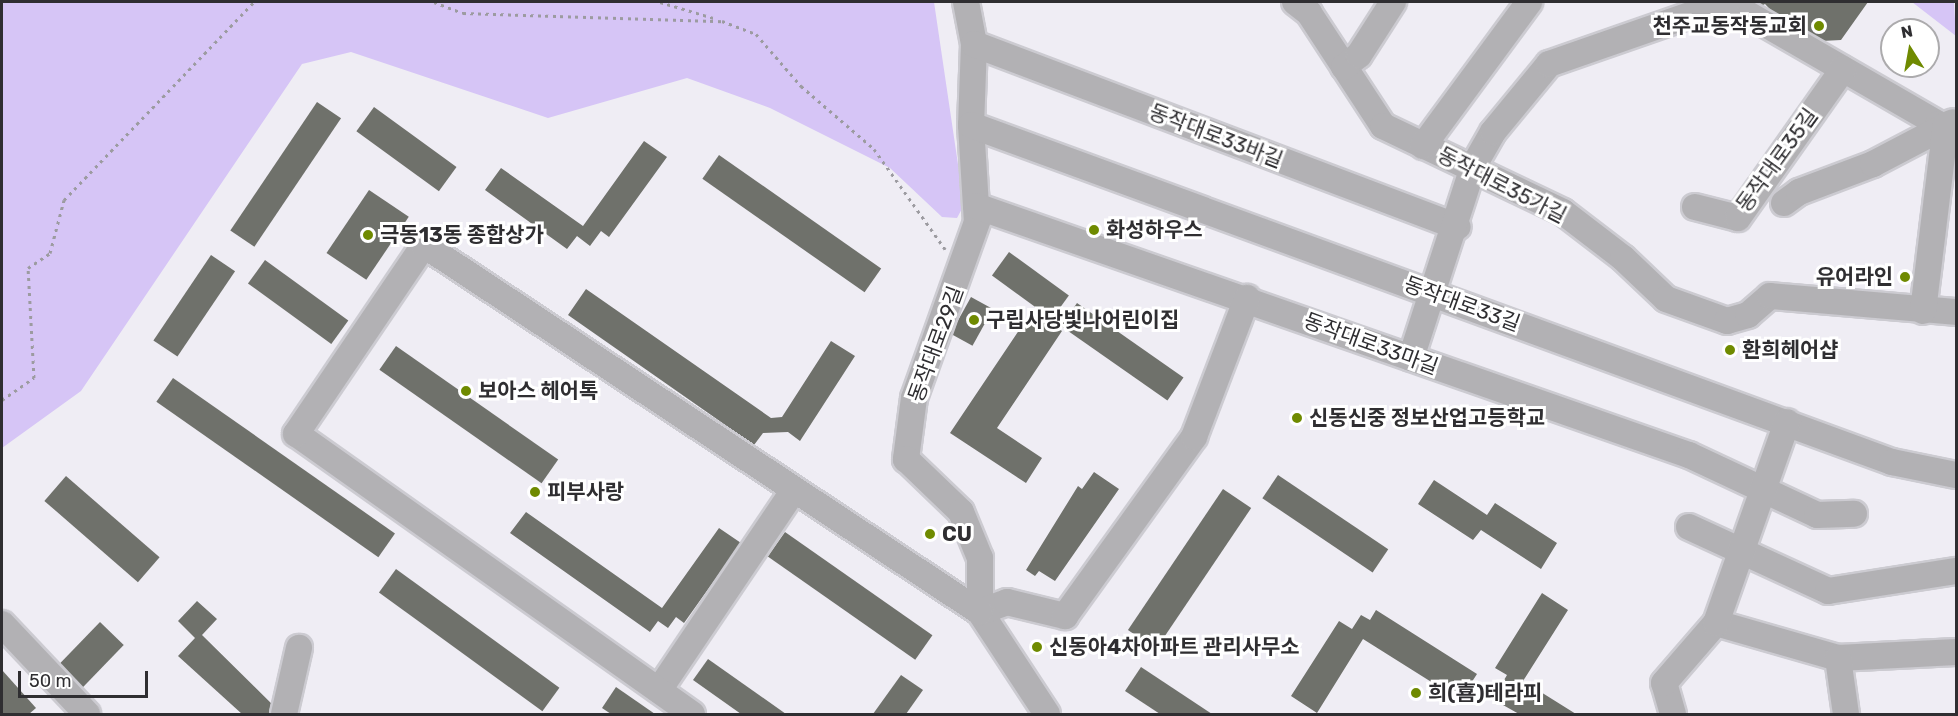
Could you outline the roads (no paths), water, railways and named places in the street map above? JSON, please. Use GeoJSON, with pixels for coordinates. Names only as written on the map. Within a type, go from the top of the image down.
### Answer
{"type":"FeatureCollection","features":[{"type":"Feature","properties":{"kind":"street","name":"동작대로29길"},"geometry":{"type":"LineString","coordinates":[[966,2],[974,44],[971,125],[977,222],[960,278],[914,399],[906,459],[961,512],[980,558],[980,612]]}},
{"type":"Feature","properties":{"kind":"street","name":"동작대로35가길"},"geometry":{"type":"LineString","coordinates":[[1295,2],[1309,13],[1383,126],[1473,167],[1563,212],[1623,258],[1666,299],[1727,321],[1748,315],[1770,296],[1923,311],[1956,312]]}},
{"type":"Feature","properties":{"kind":"street"},"geometry":{"type":"LineString","coordinates":[[1344,67],[1359,55],[1393,2]]}},
{"type":"Feature","properties":{"kind":"street"},"geometry":{"type":"LineString","coordinates":[[1424,146],[1528,2]]}},
{"type":"Feature","properties":{"kind":"street"},"geometry":{"type":"LineString","coordinates":[[1411,358],[1458,227],[1473,167],[1493,132],[1550,64],[1727,2],[1843,69],[1953,125],[1923,311]]}},
{"type":"Feature","properties":{"kind":"street","name":"동작대로33바길"},"geometry":{"type":"LineString","coordinates":[[974,44],[1458,227]]}},
{"type":"Feature","properties":{"kind":"street","name":"동작대로35길"},"geometry":{"type":"LineString","coordinates":[[1695,207],[1738,218],[1843,69]]}},
{"type":"Feature","properties":{"kind":"street","name":"동작대로33길"},"geometry":{"type":"LineString","coordinates":[[971,125],[1892,462],[1956,475]]}},
{"type":"Feature","properties":{"kind":"street","name":"동작대로35길"},"geometry":{"type":"LineString","coordinates":[[1784,204],[1798,192],[1873,164],[1953,125]]}},
{"type":"Feature","properties":{"kind":"street","name":"동작대로33마길"},"geometry":{"type":"LineString","coordinates":[[976,206],[1247,298],[1689,455],[1764,487],[1817,515],[1854,514]]}},
{"type":"Feature","properties":{"kind":"street"},"geometry":{"type":"LineString","coordinates":[[692,714],[296,434],[424,246],[792,493],[980,612],[1047,714]]}},
{"type":"Feature","properties":{"kind":"street"},"geometry":{"type":"LineString","coordinates":[[980,612],[1007,602],[1065,616],[1194,437],[1247,298]]}},
{"type":"Feature","properties":{"kind":"street"},"geometry":{"type":"LineString","coordinates":[[1673,714],[1664,683],[1716,623],[1787,422]]}},
{"type":"Feature","properties":{"kind":"street"},"geometry":{"type":"LineString","coordinates":[[659,690],[792,493]]}},
{"type":"Feature","properties":{"kind":"street"},"geometry":{"type":"LineString","coordinates":[[1689,527],[1828,591],[1956,571]]}},
{"type":"Feature","properties":{"kind":"street"},"geometry":{"type":"LineString","coordinates":[[1716,623],[1838,658],[1956,652]]}},
{"type":"Feature","properties":{"kind":"street"},"geometry":{"type":"LineString","coordinates":[[2,624],[87,714]]}},
{"type":"Feature","properties":{"kind":"street"},"geometry":{"type":"LineString","coordinates":[[284,714],[299,648]]}},
{"type":"Feature","properties":{"kind":"street"},"geometry":{"type":"LineString","coordinates":[[1838,658],[1846,714]]}},
{"type":"Feature","properties":{"kind":"place","name":"천주교동작동교회"},"geometry":{"type":"Point","coordinates":[1819,26]}},
{"type":"Feature","properties":{"kind":"place","name":"화성하우스"},"geometry":{"type":"Point","coordinates":[1094,230]}},
{"type":"Feature","properties":{"kind":"place","name":"극동13동 종합상가"},"geometry":{"type":"Point","coordinates":[368,235]}},
{"type":"Feature","properties":{"kind":"place","name":"유어라인"},"geometry":{"type":"Point","coordinates":[1905,277]}},
{"type":"Feature","properties":{"kind":"place","name":"구립사당빛나어린이집"},"geometry":{"type":"Point","coordinates":[974,320]}},
{"type":"Feature","properties":{"kind":"place","name":"환희헤어샵"},"geometry":{"type":"Point","coordinates":[1730,350]}},
{"type":"Feature","properties":{"kind":"place","name":"보아스 헤어톡"},"geometry":{"type":"Point","coordinates":[466,391]}},
{"type":"Feature","properties":{"kind":"place","name":"신동신중 정보산업고등학교"},"geometry":{"type":"Point","coordinates":[1297,418]}},
{"type":"Feature","properties":{"kind":"place","name":"피부사랑"},"geometry":{"type":"Point","coordinates":[535,492]}},
{"type":"Feature","properties":{"kind":"place","name":"CU"},"geometry":{"type":"Point","coordinates":[930,534]}},
{"type":"Feature","properties":{"kind":"place","name":"신동아4차아파트 관리사무소"},"geometry":{"type":"Point","coordinates":[1037,647]}},
{"type":"Feature","properties":{"kind":"place","name":"희(喜)테라피"},"geometry":{"type":"Point","coordinates":[1416,693]}}]}
